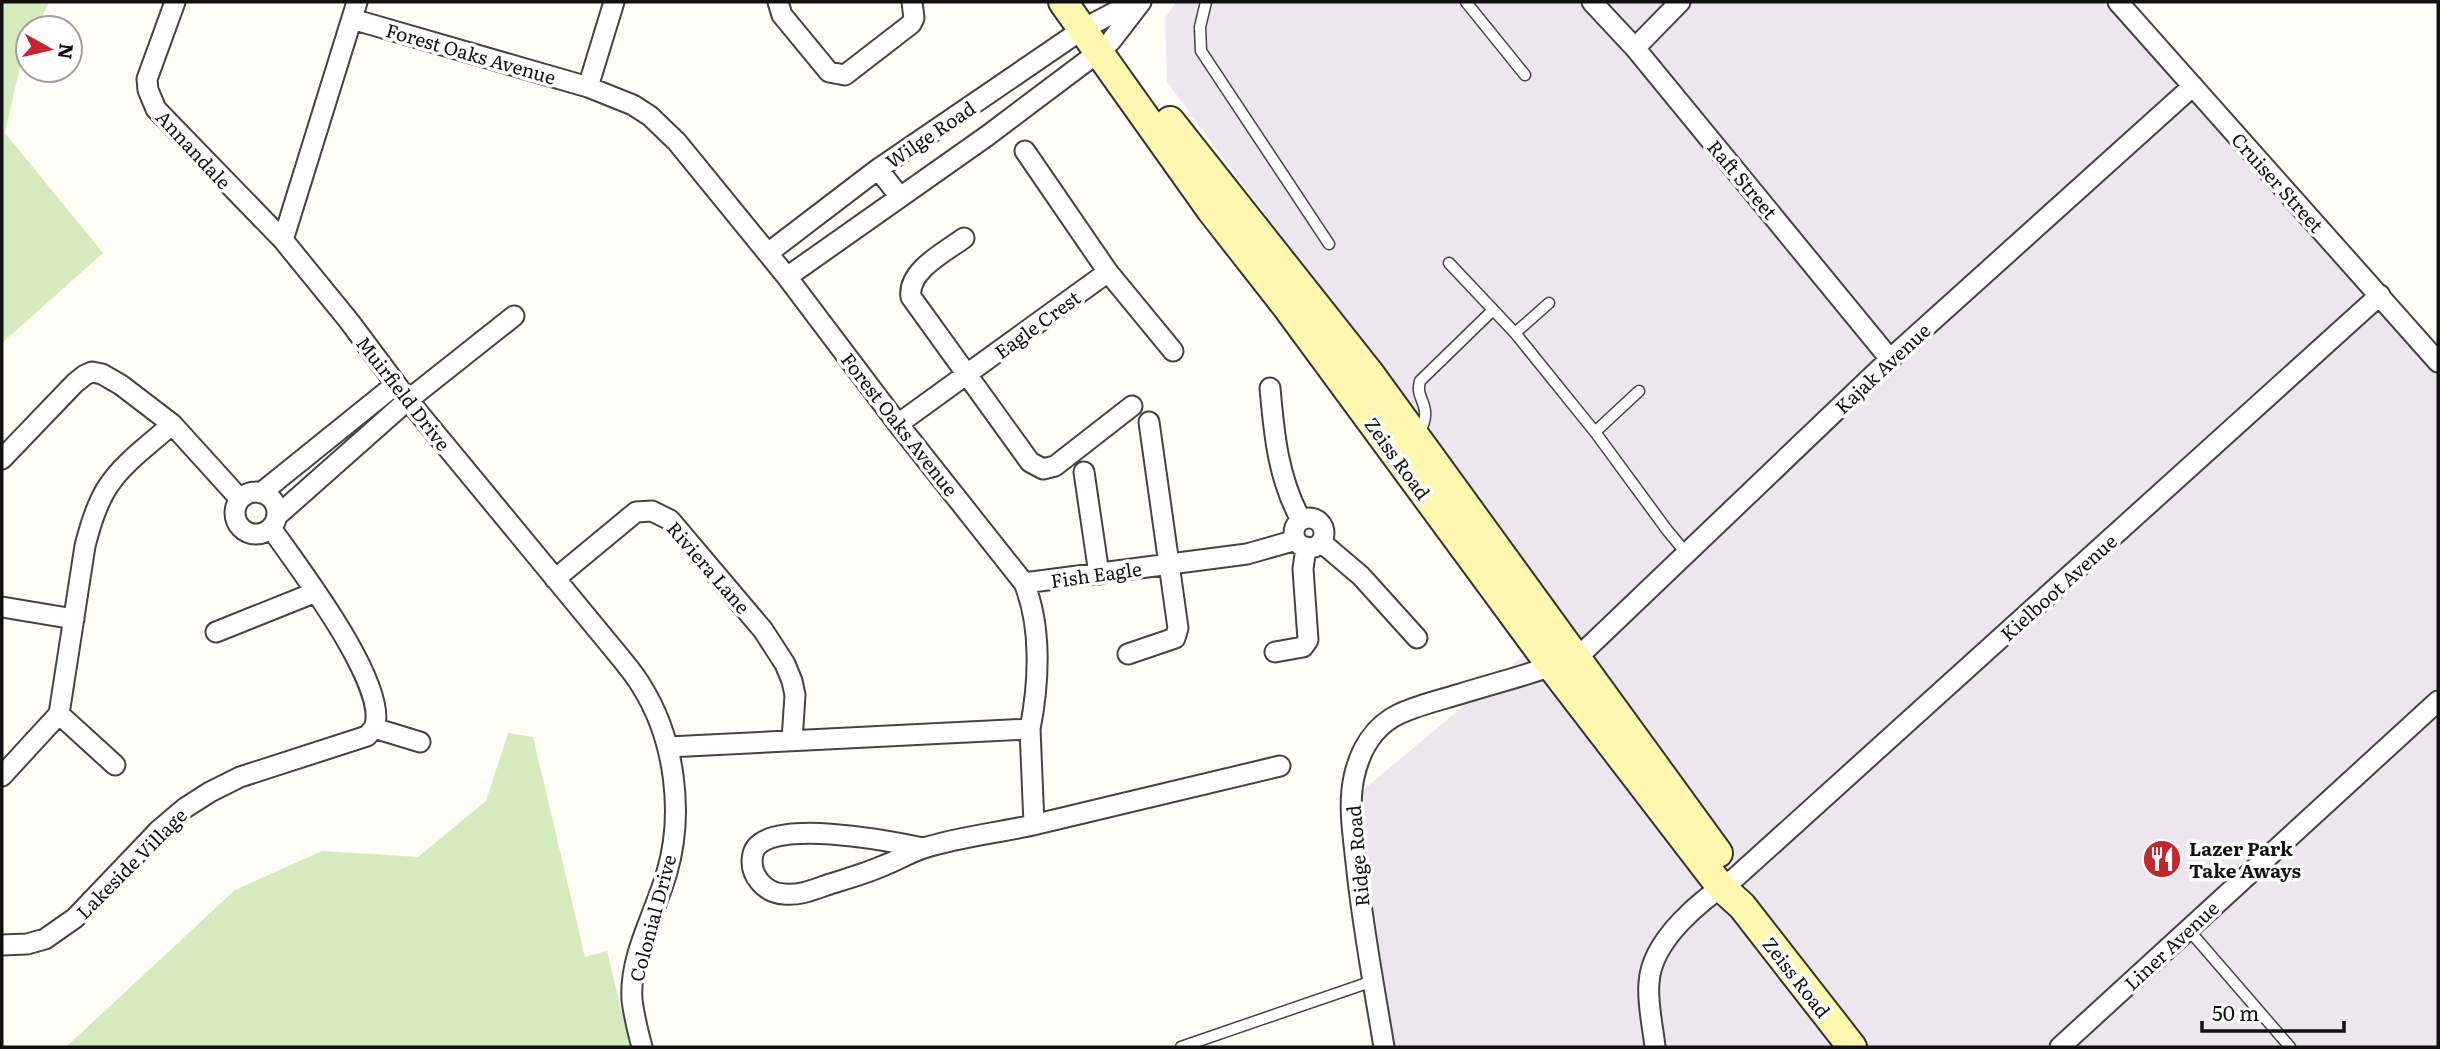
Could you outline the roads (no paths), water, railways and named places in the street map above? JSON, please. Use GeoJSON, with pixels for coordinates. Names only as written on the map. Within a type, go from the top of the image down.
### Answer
{"type":"FeatureCollection","features":[{"type":"Feature","properties":{"kind":"street","name":"Annandale"},"geometry":{"type":"LineString","coordinates":[[174,2],[147,79],[152,102],[181,137],[283,240]]}},
{"type":"Feature","properties":{"kind":"street"},"geometry":{"type":"LineString","coordinates":[[588,87],[614,2]]}},
{"type":"Feature","properties":{"kind":"street"},"geometry":{"type":"LineString","coordinates":[[778,2],[782,15],[829,72],[845,75],[911,24],[915,18],[912,2]]}},
{"type":"Feature","properties":{"kind":"street","name":"Zeiss Road"},"geometry":{"type":"LineString","coordinates":[[1063,2],[1094,29],[1168,118],[1370,374],[1416,437],[1565,662]]}},
{"type":"Feature","properties":{"kind":"street"},"geometry":{"type":"LineString","coordinates":[[1094,29],[1134,2]]}},
{"type":"Feature","properties":{"kind":"street"},"geometry":{"type":"LineString","coordinates":[[1094,29],[1141,2]]}},
{"type":"Feature","properties":{"kind":"street","name":"Raft Street"},"geometry":{"type":"LineString","coordinates":[[1592,2],[1635,48],[1890,359]]}},
{"type":"Feature","properties":{"kind":"street"},"geometry":{"type":"LineString","coordinates":[[1635,48],[1680,2]]}},
{"type":"Feature","properties":{"kind":"street","name":"Cruiser Street"},"geometry":{"type":"LineString","coordinates":[[2118,2],[2438,362]]}},
{"type":"Feature","properties":{"kind":"street"},"geometry":{"type":"LineString","coordinates":[[283,240],[354,10]]}},
{"type":"Feature","properties":{"kind":"street","name":"Forest Oaks Avenue"},"geometry":{"type":"LineString","coordinates":[[354,10],[588,87],[633,105],[663,127],[768,253],[1024,583],[1032,608],[1037,687],[1030,729],[1034,824]]}},
{"type":"Feature","properties":{"kind":"street","name":"Zeiss Road"},"geometry":{"type":"LineString","coordinates":[[1094,29],[1212,210],[1565,662],[1728,882],[1742,906],[1852,1047]]}},
{"type":"Feature","properties":{"kind":"street","name":"Wilge Road"},"geometry":{"type":"LineString","coordinates":[[768,253],[878,169],[1094,29]]}},
{"type":"Feature","properties":{"kind":"street","name":"Wilge Road"},"geometry":{"type":"LineString","coordinates":[[787,277],[987,136],[1094,29]]}},
{"type":"Feature","properties":{"kind":"street","name":"Kajak Avenue"},"geometry":{"type":"LineString","coordinates":[[1565,662],[1687,554],[1890,359],[2193,86]]}},
{"type":"Feature","properties":{"kind":"street"},"geometry":{"type":"LineString","coordinates":[[1025,151],[1108,272],[1173,351]]}},
{"type":"Feature","properties":{"kind":"street"},"geometry":{"type":"LineString","coordinates":[[878,169],[900,197]]}},
{"type":"Feature","properties":{"kind":"street"},"geometry":{"type":"LineString","coordinates":[[964,238],[916,274],[909,287],[911,297],[1030,462],[1043,469],[1055,467],[1132,406]]}},
{"type":"Feature","properties":{"kind":"street","name":"Muirfield Drive"},"geometry":{"type":"LineString","coordinates":[[283,240],[349,321],[395,385],[603,635],[643,688],[668,747]]}},
{"type":"Feature","properties":{"kind":"street","name":"Eagle Crest"},"geometry":{"type":"LineString","coordinates":[[898,424],[1108,272]]}},
{"type":"Feature","properties":{"kind":"street","name":"Kielboot Avenue"},"geometry":{"type":"LineString","coordinates":[[1655,1047],[1648,983],[1653,962],[1662,944],[1683,920],[2380,295]]}},
{"type":"Feature","properties":{"kind":"street"},"geometry":{"type":"LineString","coordinates":[[420,742],[374,728],[376,705],[367,683],[347,638],[274,522],[274,501],[261,493],[250,493],[240,499],[235,512],[236,520],[244,531],[258,534],[274,522],[408,400],[514,316]]}},
{"type":"Feature","properties":{"kind":"street"},"geometry":{"type":"LineString","coordinates":[[2,459],[75,383],[92,372],[110,377],[172,424],[240,499]]}},
{"type":"Feature","properties":{"kind":"street"},"geometry":{"type":"LineString","coordinates":[[261,493],[395,385]]}},
{"type":"Feature","properties":{"kind":"street"},"geometry":{"type":"LineString","coordinates":[[1270,388],[1274,439],[1280,466],[1287,491],[1301,520]]}},
{"type":"Feature","properties":{"kind":"street","name":"Fish Eagle"},"geometry":{"type":"LineString","coordinates":[[1128,653],[1175,638],[1178,628],[1149,422]]}},
{"type":"Feature","properties":{"kind":"street"},"geometry":{"type":"LineString","coordinates":[[2,776],[59,714],[88,537],[104,493],[116,475],[172,424]]}},
{"type":"Feature","properties":{"kind":"street"},"geometry":{"type":"LineString","coordinates":[[1084,472],[1099,573]]}},
{"type":"Feature","properties":{"kind":"street","name":"Riviera Lane"},"geometry":{"type":"LineString","coordinates":[[555,579],[636,512],[652,511],[670,520],[763,630],[785,664],[794,695],[792,740]]}},
{"type":"Feature","properties":{"kind":"street"},"geometry":{"type":"LineString","coordinates":[[1308,543],[1324,536],[1322,525],[1313,518],[1301,520],[1295,529],[1308,543],[1362,576],[1418,638]]}},
{"type":"Feature","properties":{"kind":"street"},"geometry":{"type":"LineString","coordinates":[[1275,652],[1303,647],[1308,640],[1303,569],[1308,543]]}},
{"type":"Feature","properties":{"kind":"street","name":"Fish Eagle"},"geometry":{"type":"LineString","coordinates":[[1024,583],[1247,554],[1308,543]]}},
{"type":"Feature","properties":{"kind":"street"},"geometry":{"type":"LineString","coordinates":[[216,632],[316,592]]}},
{"type":"Feature","properties":{"kind":"street"},"geometry":{"type":"LineString","coordinates":[[2,607],[74,619]]}},
{"type":"Feature","properties":{"kind":"street","name":"Ridge Road"},"geometry":{"type":"LineString","coordinates":[[1384,1047],[1359,894],[1351,800],[1354,777],[1368,740],[1381,726],[1398,715],[1434,701],[1565,662]]}},
{"type":"Feature","properties":{"kind":"street","name":"Liner Avenue"},"geometry":{"type":"LineString","coordinates":[[2060,1047],[2438,701]]}},
{"type":"Feature","properties":{"kind":"street"},"geometry":{"type":"LineString","coordinates":[[59,714],[115,765]]}},
{"type":"Feature","properties":{"kind":"street","name":"Lakeside Village"},"geometry":{"type":"LineString","coordinates":[[2,945],[27,944],[45,939],[75,918],[159,830],[185,807],[209,792],[240,777],[367,737],[374,728]]}},
{"type":"Feature","properties":{"kind":"street"},"geometry":{"type":"LineString","coordinates":[[668,747],[1030,729]]}},
{"type":"Feature","properties":{"kind":"street","name":"Colonial Drive"},"geometry":{"type":"LineString","coordinates":[[642,1047],[635,1021],[632,988],[638,957],[667,871],[673,842],[676,814],[668,747]]}},
{"type":"Feature","properties":{"kind":"street"},"geometry":{"type":"LineString","coordinates":[[923,848],[851,835],[780,835],[757,845],[752,862],[758,879],[766,889],[793,895],[877,868],[923,848],[1280,766]]}},
{"type":"Feature","properties":{"kind":"lane"},"geometry":{"type":"LineString","coordinates":[[1206,2],[1200,27],[1201,51],[1329,244]]}},
{"type":"Feature","properties":{"kind":"lane"},"geometry":{"type":"LineString","coordinates":[[1466,2],[1525,75]]}},
{"type":"Feature","properties":{"kind":"lane"},"geometry":{"type":"LineString","coordinates":[[1449,263],[1515,333],[1595,432],[1687,554]]}},
{"type":"Feature","properties":{"kind":"lane"},"geometry":{"type":"LineString","coordinates":[[1515,333],[1549,303]]}},
{"type":"Feature","properties":{"kind":"lane"},"geometry":{"type":"LineString","coordinates":[[1416,437],[1427,412],[1418,386],[1420,381],[1492,310]]}},
{"type":"Feature","properties":{"kind":"lane"},"geometry":{"type":"LineString","coordinates":[[1595,432],[1639,391]]}},
{"type":"Feature","properties":{"kind":"lane"},"geometry":{"type":"LineString","coordinates":[[2188,929],[2290,1047]]}},
{"type":"Feature","properties":{"kind":"lane"},"geometry":{"type":"LineString","coordinates":[[1181,1047],[1373,981]]}},
{"type":"Feature","properties":{"kind":"place","name":"Lazer Park Take Aways"},"geometry":{"type":"Point","coordinates":[2162,859]}}]}
